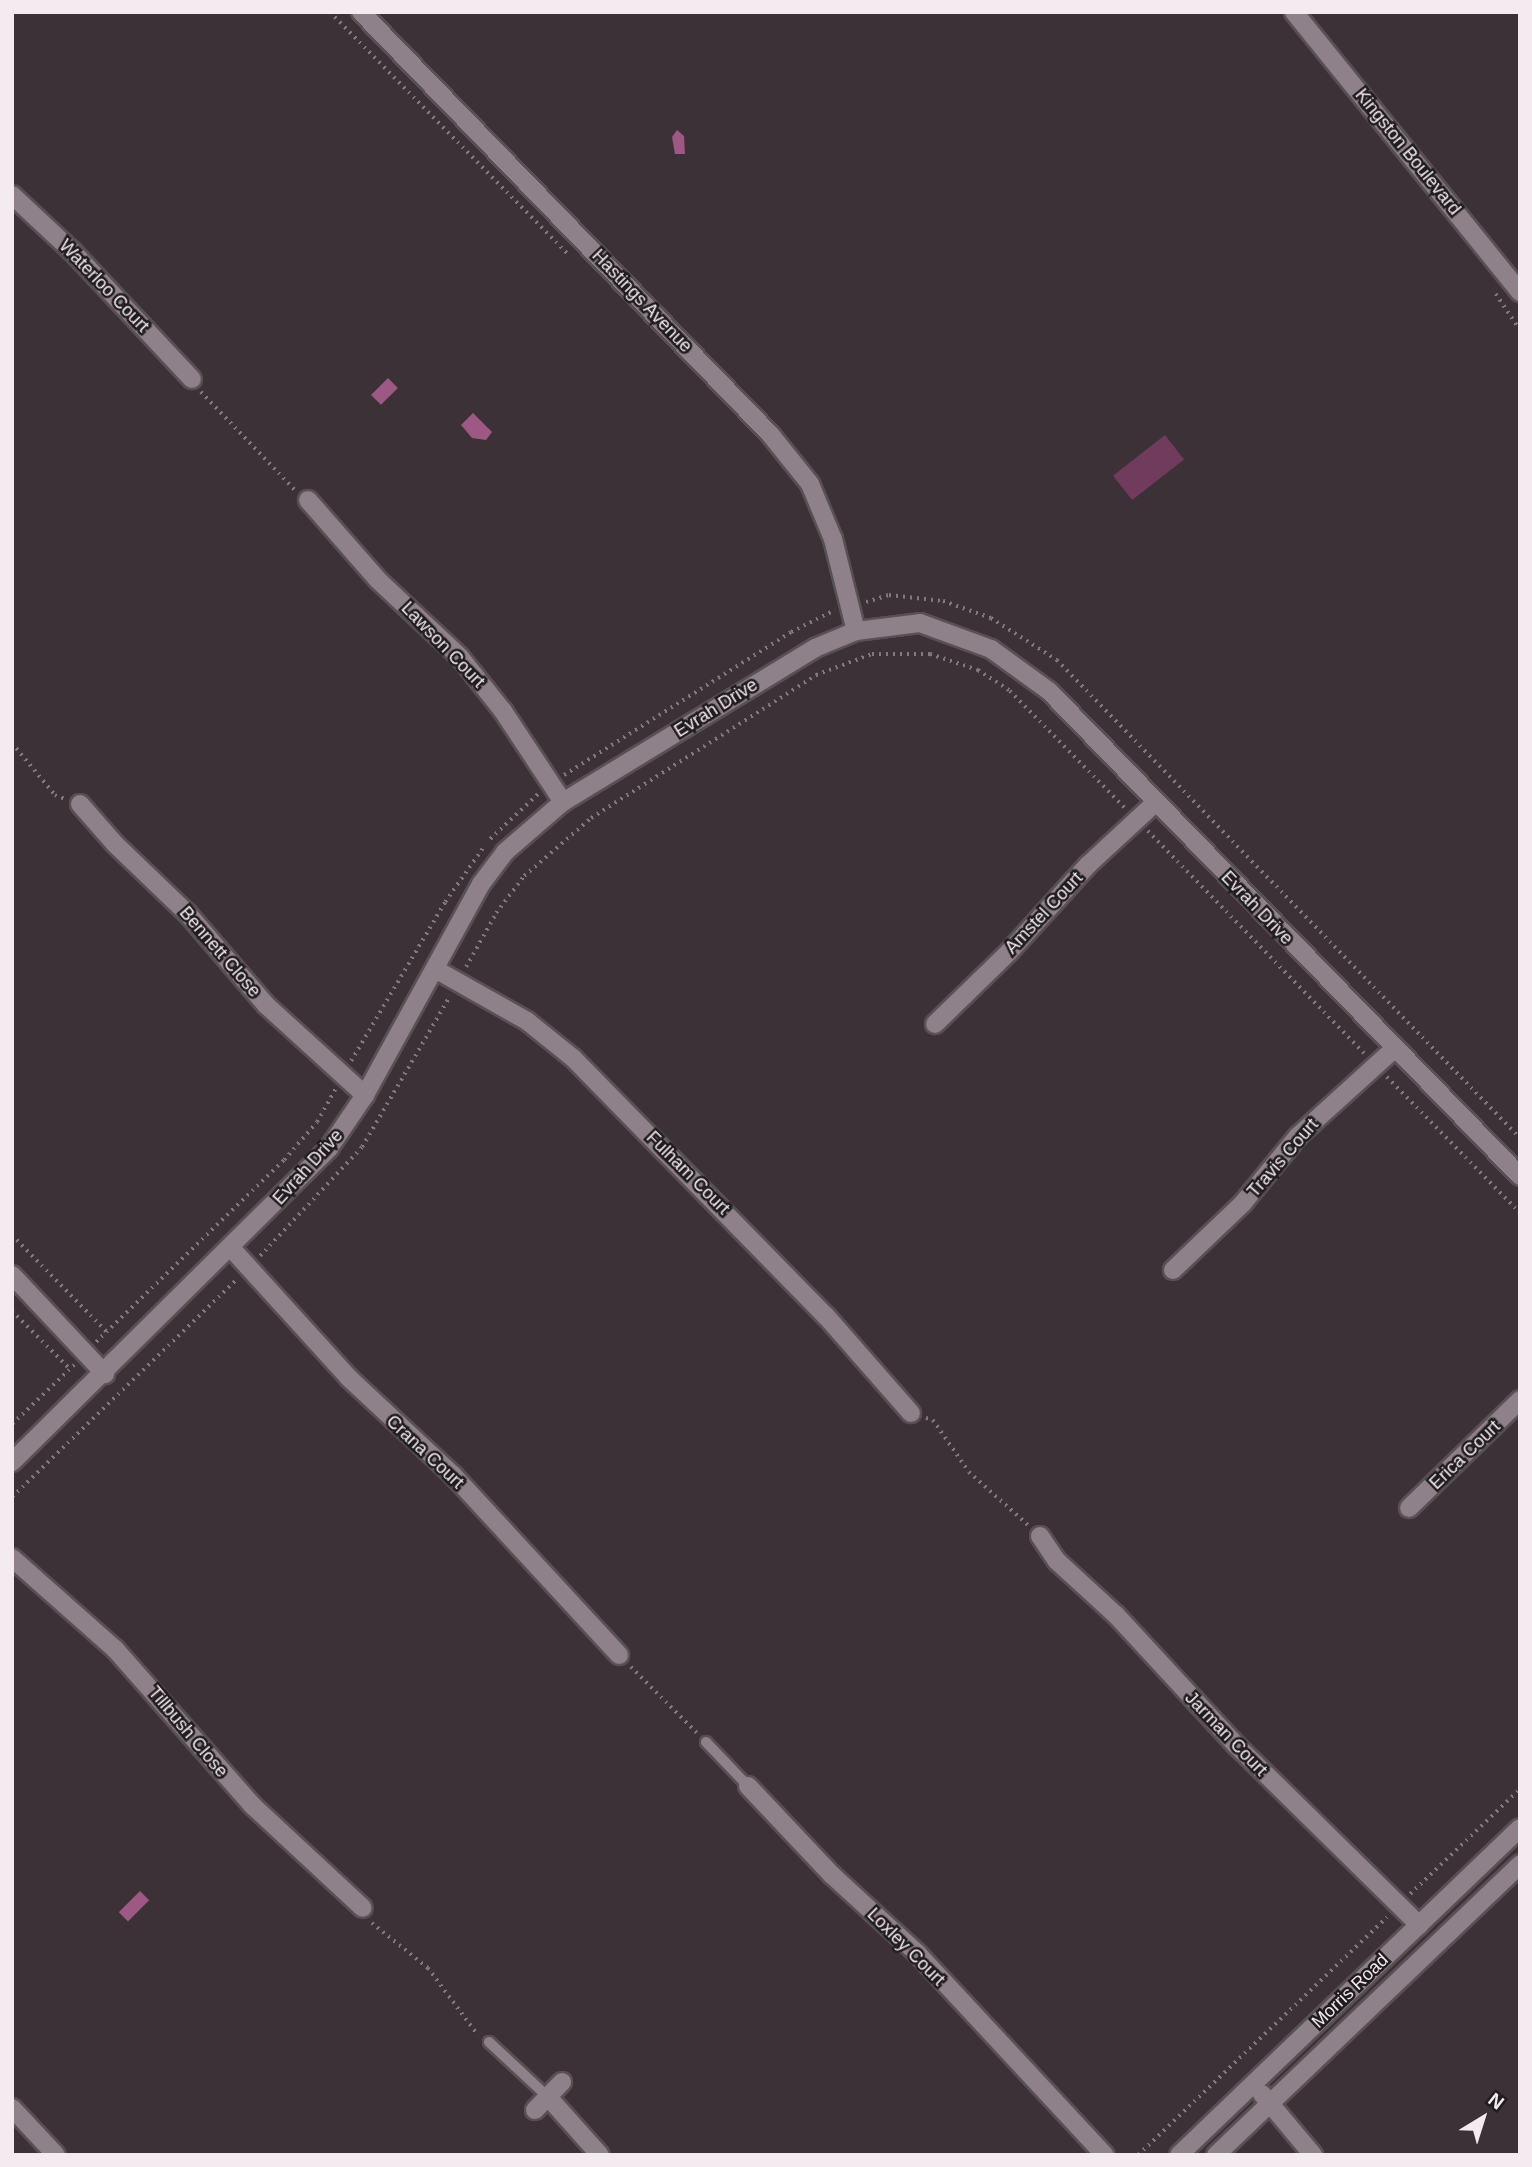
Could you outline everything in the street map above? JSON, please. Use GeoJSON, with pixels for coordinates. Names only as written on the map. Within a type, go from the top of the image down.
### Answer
{"type":"FeatureCollection","features":[{"type":"Feature","properties":{"kind":"street","name":"Hastings Avenue"},"geometry":{"type":"LineString","coordinates":[[361,12],[770,434],[810,484],[833,539],[856,631]]}},
{"type":"Feature","properties":{"kind":"street","name":"Kingston Boulevard"},"geometry":{"type":"LineString","coordinates":[[1294,12],[1520,292]]}},
{"type":"Feature","properties":{"kind":"street","name":"Waterloo Court"},"geometry":{"type":"LineString","coordinates":[[12,195],[73,252],[192,379]]}},
{"type":"Feature","properties":{"kind":"street","name":"Lawson Court"},"geometry":{"type":"LineString","coordinates":[[307,500],[378,580],[460,657],[563,802]]}},
{"type":"Feature","properties":{"kind":"street","name":"Evrah Drive"},"geometry":{"type":"LineString","coordinates":[[12,1462],[105,1374],[329,1149],[365,1095],[492,868],[530,828],[563,802],[815,648],[856,631],[920,623],[991,649],[1049,691],[1520,1176]]}},
{"type":"Feature","properties":{"kind":"street","name":"Amstel Court"},"geometry":{"type":"LineString","coordinates":[[935,1024],[1009,952],[1088,865],[1155,803]]}},
{"type":"Feature","properties":{"kind":"street","name":"Bennett Close"},"geometry":{"type":"LineString","coordinates":[[80,804],[115,844],[188,914],[266,1005],[365,1095]]}},
{"type":"Feature","properties":{"kind":"street","name":"Fulham Court"},"geometry":{"type":"LineString","coordinates":[[435,969],[527,1021],[573,1058],[826,1316],[911,1413]]}},
{"type":"Feature","properties":{"kind":"street","name":"Travis Court"},"geometry":{"type":"LineString","coordinates":[[1173,1270],[1243,1203],[1298,1136],[1395,1048]]}},
{"type":"Feature","properties":{"kind":"street","name":"Crana Court"},"geometry":{"type":"LineString","coordinates":[[232,1248],[349,1378],[453,1475],[619,1655]]}},
{"type":"Feature","properties":{"kind":"street"},"geometry":{"type":"LineString","coordinates":[[12,1275],[105,1374]]}},
{"type":"Feature","properties":{"kind":"street","name":"Erica Court"},"geometry":{"type":"LineString","coordinates":[[1409,1508],[1520,1400]]}},
{"type":"Feature","properties":{"kind":"street","name":"Jarman Court"},"geometry":{"type":"LineString","coordinates":[[1040,1536],[1057,1561],[1116,1615],[1236,1745],[1419,1925]]}},
{"type":"Feature","properties":{"kind":"street","name":"Tillbush Close"},"geometry":{"type":"LineString","coordinates":[[12,1558],[115,1649],[253,1805],[363,1908]]}},
{"type":"Feature","properties":{"kind":"street","name":"Loxley Court"},"geometry":{"type":"LineString","coordinates":[[748,1786],[832,1875],[917,1954],[1105,2155]]}},
{"type":"Feature","properties":{"kind":"street","name":"Morris Road"},"geometry":{"type":"LineString","coordinates":[[1179,2155],[1520,1828]]}},
{"type":"Feature","properties":{"kind":"street","name":"Morris Road"},"geometry":{"type":"LineString","coordinates":[[1216,2155],[1520,1864]]}},
{"type":"Feature","properties":{"kind":"street"},"geometry":{"type":"LineString","coordinates":[[562,2082],[542,2104],[600,2155]]}},
{"type":"Feature","properties":{"kind":"street"},"geometry":{"type":"LineString","coordinates":[[1252,2084],[1313,2155]]}},
{"type":"Feature","properties":{"kind":"street"},"geometry":{"type":"LineString","coordinates":[[12,2108],[56,2155]]}},
{"type":"Feature","properties":{"kind":"lane","name":"Loxley Court"},"geometry":{"type":"LineString","coordinates":[[706,1742],[748,1786]]}},
{"type":"Feature","properties":{"kind":"lane"},"geometry":{"type":"LineString","coordinates":[[489,2042],[542,2104]]}},
{"type":"Feature","properties":{"kind":"path"},"geometry":{"type":"LineString","coordinates":[[330,12],[572,258]]}},
{"type":"Feature","properties":{"kind":"path"},"geometry":{"type":"LineString","coordinates":[[192,379],[208,402],[307,500]]}},
{"type":"Feature","properties":{"kind":"path"},"geometry":{"type":"LineString","coordinates":[[12,1424],[284,1160],[317,1122],[465,870],[499,828],[551,784],[830,611],[889,595],[943,601],[991,618],[1057,660],[1520,1138]]}},
{"type":"Feature","properties":{"kind":"path"},"geometry":{"type":"LineString","coordinates":[[828,598],[830,611]]}},
{"type":"Feature","properties":{"kind":"path"},"geometry":{"type":"LineString","coordinates":[[12,1497],[249,1267],[362,1147],[496,913],[552,848],[591,818],[816,675],[872,654],[930,654],[978,670],[1010,691],[1520,1213]]}},
{"type":"Feature","properties":{"kind":"path"},"geometry":{"type":"LineString","coordinates":[[12,743],[55,795],[80,804]]}},
{"type":"Feature","properties":{"kind":"path"},"geometry":{"type":"LineString","coordinates":[[12,1235],[107,1332]]}},
{"type":"Feature","properties":{"kind":"path"},"geometry":{"type":"LineString","coordinates":[[12,1311],[70,1370]]}},
{"type":"Feature","properties":{"kind":"path"},"geometry":{"type":"LineString","coordinates":[[911,1413],[933,1420],[970,1472],[1040,1536]]}},
{"type":"Feature","properties":{"kind":"path"},"geometry":{"type":"LineString","coordinates":[[619,1655],[706,1742]]}},
{"type":"Feature","properties":{"kind":"path"},"geometry":{"type":"LineString","coordinates":[[1138,2155],[1520,1789]]}},
{"type":"Feature","properties":{"kind":"path"},"geometry":{"type":"LineString","coordinates":[[363,1908],[377,1930],[428,1968],[474,2032],[489,2042]]}},
{"type":"Feature","properties":{"kind":"shaded area"},"geometry":{"type":"Polygon","coordinates":[[[677,130],[684,136],[685,154],[675,154],[672,137],[677,130]]]}},
{"type":"Feature","properties":{"kind":"shaded area"},"geometry":{"type":"Polygon","coordinates":[[[388,378],[398,388],[381,405],[371,395],[388,378]]]}},
{"type":"Feature","properties":{"kind":"shaded area"},"geometry":{"type":"Polygon","coordinates":[[[473,413],[492,432],[486,440],[472,438],[461,425],[473,413]]]}},
{"type":"Feature","properties":{"kind":"shaded area"},"geometry":{"type":"Polygon","coordinates":[[[1165,435],[1184,459],[1132,500],[1113,476],[1165,435]]]}},
{"type":"Feature","properties":{"kind":"shaded area"},"geometry":{"type":"Polygon","coordinates":[[[140,1891],[149,1900],[128,1921],[119,1912],[140,1891]]]}}]}
